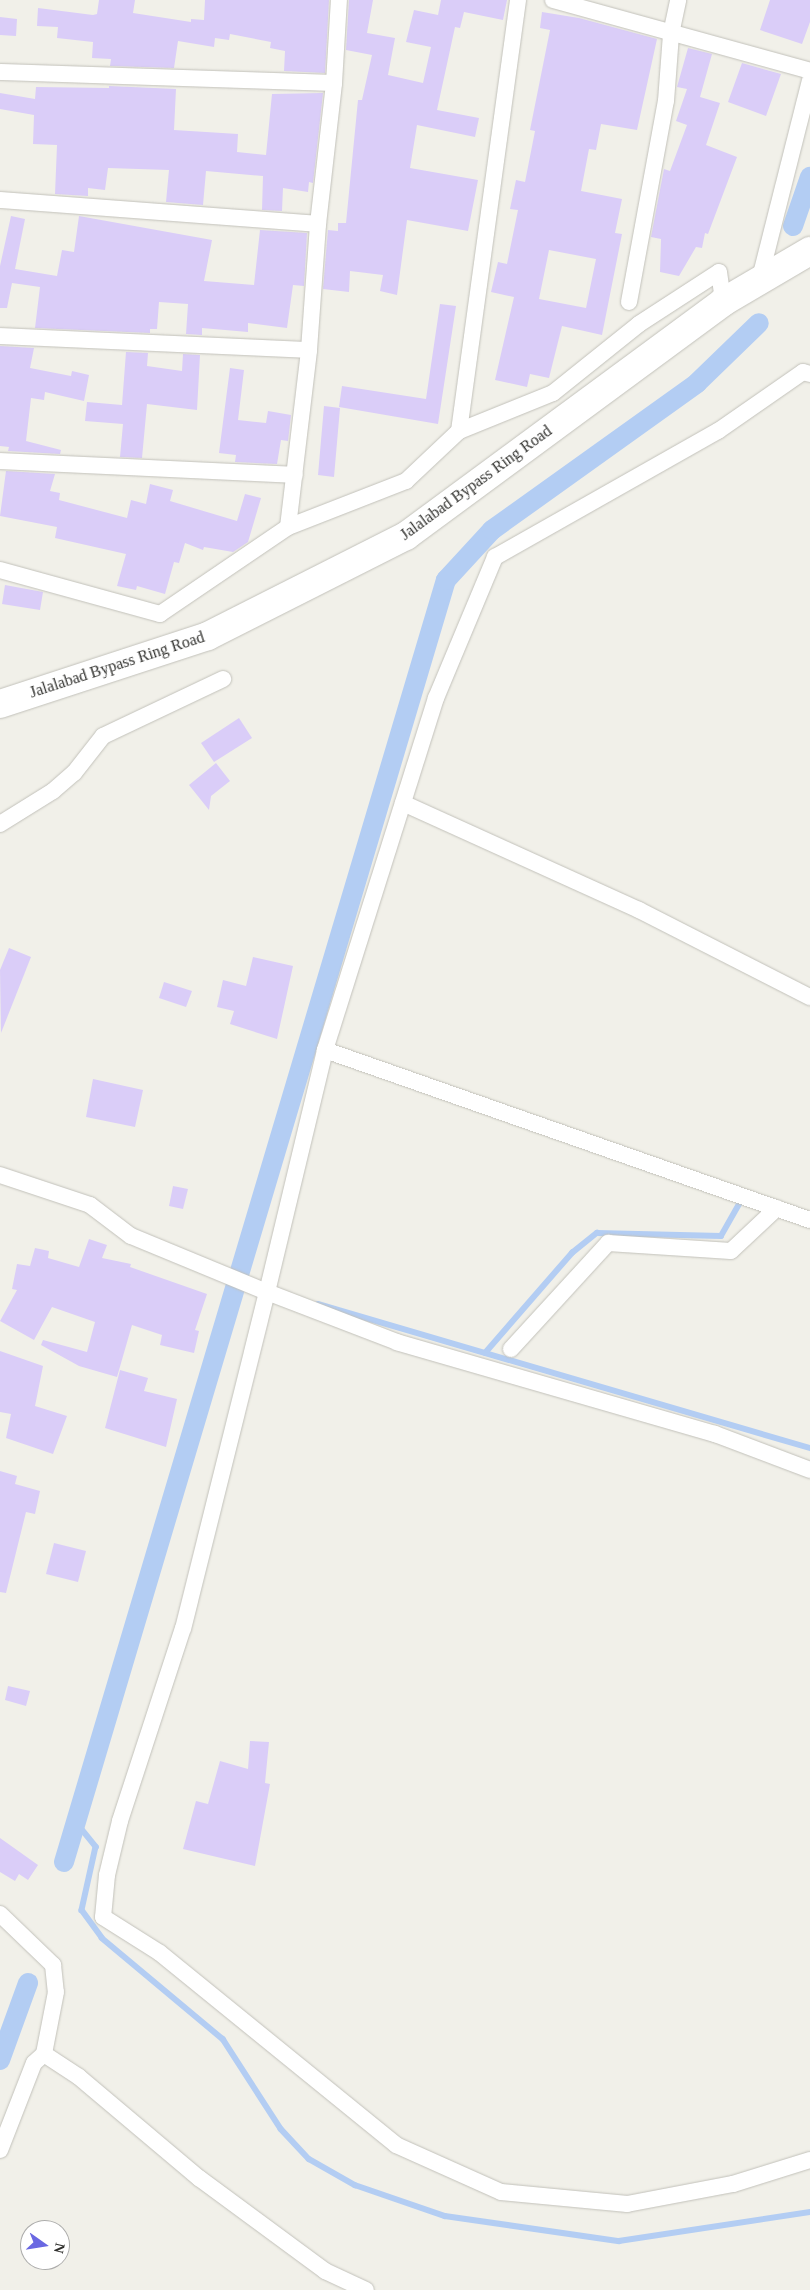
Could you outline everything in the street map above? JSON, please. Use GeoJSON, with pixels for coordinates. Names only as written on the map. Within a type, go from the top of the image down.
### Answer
{"type":"FeatureCollection","features":[{"type":"Feature","properties":{"kind":"highway","name":"Jalalabad Bypass Ring Road"},"geometry":{"type":"LineString","coordinates":[[0,704],[208,636],[406,536],[723,302],[759,283],[810,251]]}},
{"type":"Feature","properties":{"kind":"street"},"geometry":{"type":"LineString","coordinates":[[288,527],[309,350],[318,224],[334,83],[338,0]]}},
{"type":"Feature","properties":{"kind":"street"},"geometry":{"type":"LineString","coordinates":[[459,431],[518,0]]}},
{"type":"Feature","properties":{"kind":"street"},"geometry":{"type":"LineString","coordinates":[[553,0],[810,71]]}},
{"type":"Feature","properties":{"kind":"street"},"geometry":{"type":"LineString","coordinates":[[629,302],[666,101],[671,34],[678,0]]}},
{"type":"Feature","properties":{"kind":"street"},"geometry":{"type":"LineString","coordinates":[[0,72],[334,83]]}},
{"type":"Feature","properties":{"kind":"street"},"geometry":{"type":"LineString","coordinates":[[759,283],[810,81]]}},
{"type":"Feature","properties":{"kind":"street"},"geometry":{"type":"LineString","coordinates":[[0,200],[318,224]]}},
{"type":"Feature","properties":{"kind":"street"},"geometry":{"type":"LineString","coordinates":[[0,570],[160,614],[288,527],[406,481],[459,431],[553,393],[639,324],[719,272],[723,302]]}},
{"type":"Feature","properties":{"kind":"street"},"geometry":{"type":"LineString","coordinates":[[0,336],[309,350]]}},
{"type":"Feature","properties":{"kind":"street"},"geometry":{"type":"LineString","coordinates":[[810,374],[803,372],[718,431],[495,557],[436,698],[325,1050],[183,1628],[120,1822],[107,1875],[103,1917],[160,1953],[396,2145],[501,2192],[627,2204],[733,2184],[810,2160]]}},
{"type":"Feature","properties":{"kind":"street"},"geometry":{"type":"LineString","coordinates":[[0,461],[295,475]]}},
{"type":"Feature","properties":{"kind":"street"},"geometry":{"type":"LineString","coordinates":[[0,824],[53,791],[74,773],[103,736],[223,679]]}},
{"type":"Feature","properties":{"kind":"street"},"geometry":{"type":"LineString","coordinates":[[403,803],[639,910],[810,997]]}},
{"type":"Feature","properties":{"kind":"street"},"geometry":{"type":"LineString","coordinates":[[325,1050],[810,1220]]}},
{"type":"Feature","properties":{"kind":"street"},"geometry":{"type":"LineString","coordinates":[[0,1175],[90,1205],[131,1236],[266,1292],[397,1342],[715,1434],[810,1470]]}},
{"type":"Feature","properties":{"kind":"street"},"geometry":{"type":"LineString","coordinates":[[511,1349],[608,1243],[731,1251],[777,1208]]}},
{"type":"Feature","properties":{"kind":"street"},"geometry":{"type":"LineString","coordinates":[[0,1914],[53,1965],[56,1992],[44,2054],[34,2063],[0,2150]]}},
{"type":"Feature","properties":{"kind":"street"},"geometry":{"type":"LineString","coordinates":[[44,2054],[79,2077],[199,2178],[325,2271],[366,2290]]}},
{"type":"Feature","properties":{"kind":"building"},"geometry":{"type":"Polygon","coordinates":[[[99,0],[135,0],[133,13],[191,22],[191,19],[204,20],[205,0],[329,0],[325,73],[284,71],[285,51],[270,48],[271,42],[230,34],[229,40],[215,38],[214,47],[178,41],[174,68],[110,66],[111,59],[92,58],[93,42],[57,38],[58,27],[37,26],[38,8],[93,15],[97,14],[99,0]]]}},
{"type":"Feature","properties":{"kind":"building"},"geometry":{"type":"Polygon","coordinates":[[[349,0],[373,0],[367,33],[395,38],[388,75],[423,83],[431,47],[406,42],[414,10],[438,15],[441,0],[507,0],[503,20],[464,12],[460,28],[455,27],[437,110],[479,118],[475,137],[417,125],[410,168],[478,180],[468,231],[407,220],[397,295],[380,291],[383,275],[350,271],[349,292],[323,289],[328,230],[338,231],[338,223],[346,223],[358,100],[362,100],[372,55],[346,50],[349,0]]]}},
{"type":"Feature","properties":{"kind":"building"},"geometry":{"type":"Polygon","coordinates":[[[770,0],[810,0],[810,22],[802,44],[760,30],[770,0]]]}},
{"type":"Feature","properties":{"kind":"building"},"geometry":{"type":"Polygon","coordinates":[[[542,12],[579,18],[657,39],[637,130],[601,124],[596,150],[589,149],[581,191],[622,199],[615,233],[622,234],[602,335],[562,326],[549,378],[530,374],[527,387],[495,380],[514,297],[491,292],[498,262],[507,264],[518,210],[510,209],[516,180],[525,182],[535,131],[530,130],[550,30],[540,28],[542,12]],[[549,250],[539,299],[586,308],[596,259],[549,250]]]}},
{"type":"Feature","properties":{"kind":"building"},"geometry":{"type":"Polygon","coordinates":[[[0,17],[17,19],[16,36],[0,35],[0,17]]]}},
{"type":"Feature","properties":{"kind":"building"},"geometry":{"type":"Polygon","coordinates":[[[688,48],[712,54],[700,97],[720,103],[706,145],[737,157],[708,234],[705,233],[702,248],[696,247],[679,276],[660,272],[661,239],[651,237],[664,169],[670,171],[687,125],[676,121],[687,89],[677,87],[688,48]]]}},
{"type":"Feature","properties":{"kind":"building"},"geometry":{"type":"Polygon","coordinates":[[[742,63],[781,74],[766,116],[728,102],[742,63]]]}},
{"type":"Feature","properties":{"kind":"building"},"geometry":{"type":"Polygon","coordinates":[[[109,86],[176,89],[174,130],[238,134],[237,152],[266,155],[272,94],[323,93],[313,183],[309,182],[308,192],[283,188],[282,211],[262,210],[263,176],[206,171],[203,205],[166,202],[169,170],[108,168],[105,190],[88,188],[88,196],[55,194],[57,145],[33,144],[34,115],[0,109],[0,93],[35,99],[36,87],[109,88],[109,86]]]}},
{"type":"Feature","properties":{"kind":"building"},"geometry":{"type":"Polygon","coordinates":[[[11,216],[25,219],[15,269],[57,276],[62,250],[74,252],[79,216],[212,240],[204,281],[254,285],[260,230],[307,233],[304,286],[293,285],[287,328],[248,323],[248,332],[202,328],[202,335],[186,334],[188,304],[159,302],[157,329],[150,329],[150,333],[35,328],[40,287],[12,283],[7,308],[0,308],[0,266],[11,216]]]}},
{"type":"Feature","properties":{"kind":"building"},"geometry":{"type":"Polygon","coordinates":[[[440,304],[456,306],[438,424],[339,407],[342,386],[426,399],[440,304]]]}},
{"type":"Feature","properties":{"kind":"building"},"geometry":{"type":"Polygon","coordinates":[[[0,346],[34,348],[30,368],[71,376],[72,371],[89,375],[84,401],[45,392],[44,400],[31,398],[26,441],[61,450],[60,454],[8,451],[9,447],[0,446],[0,346]]]}},
{"type":"Feature","properties":{"kind":"building"},"geometry":{"type":"Polygon","coordinates":[[[126,352],[148,353],[147,366],[182,371],[183,354],[200,355],[197,410],[147,404],[142,458],[120,457],[123,424],[85,421],[87,402],[122,405],[126,352]]]}},
{"type":"Feature","properties":{"kind":"building"},"geometry":{"type":"Polygon","coordinates":[[[230,368],[244,370],[238,420],[266,423],[268,411],[291,415],[288,441],[281,440],[277,464],[235,462],[236,455],[219,453],[230,368]]]}},
{"type":"Feature","properties":{"kind":"building"},"geometry":{"type":"Polygon","coordinates":[[[324,406],[340,408],[334,477],[318,475],[324,406]]]}},
{"type":"Feature","properties":{"kind":"building"},"geometry":{"type":"Polygon","coordinates":[[[6,471],[55,474],[50,491],[60,493],[59,500],[127,518],[131,500],[146,504],[150,484],[173,490],[170,501],[237,521],[245,494],[261,498],[248,542],[233,552],[204,547],[203,550],[185,543],[179,563],[174,562],[165,594],[137,586],[136,590],[117,586],[126,554],[55,538],[57,527],[0,516],[6,471]]]}},
{"type":"Feature","properties":{"kind":"building"},"geometry":{"type":"Polygon","coordinates":[[[5,585],[43,592],[40,610],[2,604],[5,585]]]}},
{"type":"Feature","properties":{"kind":"building"},"geometry":{"type":"Polygon","coordinates":[[[239,718],[252,738],[214,762],[201,743],[239,718]]]}},
{"type":"Feature","properties":{"kind":"building"},"geometry":{"type":"Polygon","coordinates":[[[216,763],[230,781],[211,796],[209,810],[189,785],[216,763]]]}},
{"type":"Feature","properties":{"kind":"building"},"geometry":{"type":"Polygon","coordinates":[[[9,948],[31,957],[1,1033],[0,970],[9,948]]]}},
{"type":"Feature","properties":{"kind":"building"},"geometry":{"type":"Polygon","coordinates":[[[253,957],[293,966],[277,1039],[230,1024],[234,1011],[217,1007],[223,980],[246,986],[253,957]]]}},
{"type":"Feature","properties":{"kind":"building"},"geometry":{"type":"Polygon","coordinates":[[[164,982],[192,991],[186,1007],[159,998],[164,982]]]}},
{"type":"Feature","properties":{"kind":"building"},"geometry":{"type":"Polygon","coordinates":[[[93,1079],[143,1090],[135,1127],[86,1117],[93,1079]]]}},
{"type":"Feature","properties":{"kind":"building"},"geometry":{"type":"Polygon","coordinates":[[[173,1186],[188,1189],[183,1209],[169,1206],[173,1186]]]}},
{"type":"Feature","properties":{"kind":"building"},"geometry":{"type":"Polygon","coordinates":[[[89,1239],[107,1245],[102,1258],[131,1264],[130,1267],[207,1294],[195,1330],[199,1331],[194,1353],[160,1345],[162,1335],[132,1325],[117,1377],[79,1366],[41,1345],[43,1340],[87,1352],[95,1322],[52,1307],[34,1340],[0,1321],[17,1290],[12,1289],[17,1264],[30,1266],[35,1248],[49,1251],[48,1258],[79,1267],[89,1239]]]}},
{"type":"Feature","properties":{"kind":"building"},"geometry":{"type":"Polygon","coordinates":[[[0,1351],[43,1366],[35,1406],[67,1416],[53,1454],[6,1438],[11,1414],[0,1412],[0,1351]]]}},
{"type":"Feature","properties":{"kind":"building"},"geometry":{"type":"Polygon","coordinates":[[[120,1370],[148,1378],[144,1391],[177,1399],[166,1447],[105,1428],[120,1370]]]}},
{"type":"Feature","properties":{"kind":"building"},"geometry":{"type":"Polygon","coordinates":[[[0,1471],[17,1476],[15,1484],[40,1491],[35,1514],[26,1512],[6,1593],[0,1592],[0,1471]]]}},
{"type":"Feature","properties":{"kind":"building"},"geometry":{"type":"Polygon","coordinates":[[[54,1543],[86,1551],[78,1582],[46,1574],[54,1543]]]}},
{"type":"Feature","properties":{"kind":"building"},"geometry":{"type":"Polygon","coordinates":[[[8,1686],[30,1691],[26,1706],[5,1700],[8,1686]]]}},
{"type":"Feature","properties":{"kind":"building"},"geometry":{"type":"Polygon","coordinates":[[[250,1741],[269,1742],[265,1783],[270,1784],[255,1866],[183,1849],[196,1801],[208,1804],[220,1761],[248,1769],[250,1741]]]}},
{"type":"Feature","properties":{"kind":"building"},"geometry":{"type":"Polygon","coordinates":[[[0,1838],[38,1865],[28,1880],[19,1874],[15,1881],[0,1872],[0,1838]]]}},
{"type":"Feature","properties":{"kind":"waterway"},"geometry":{"type":"LineString","coordinates":[[793,226],[810,177]]}},
{"type":"Feature","properties":{"kind":"waterway"},"geometry":{"type":"LineString","coordinates":[[64,1862],[446,580],[492,530],[697,383],[759,323]]}},
{"type":"Feature","properties":{"kind":"waterway"},"geometry":{"type":"LineString","coordinates":[[485,1353],[572,1253],[597,1233],[721,1236],[742,1199]]}},
{"type":"Feature","properties":{"kind":"waterway"},"geometry":{"type":"LineString","coordinates":[[318,1304],[810,1448]]}},
{"type":"Feature","properties":{"kind":"waterway"},"geometry":{"type":"LineString","coordinates":[[76,1822],[96,1847],[82,1910],[102,1938],[223,2039],[281,2129],[309,2159],[355,2185],[445,2216],[619,2241],[810,2212]]}},
{"type":"Feature","properties":{"kind":"waterway"},"geometry":{"type":"LineString","coordinates":[[0,2060],[28,1983]]}}]}
